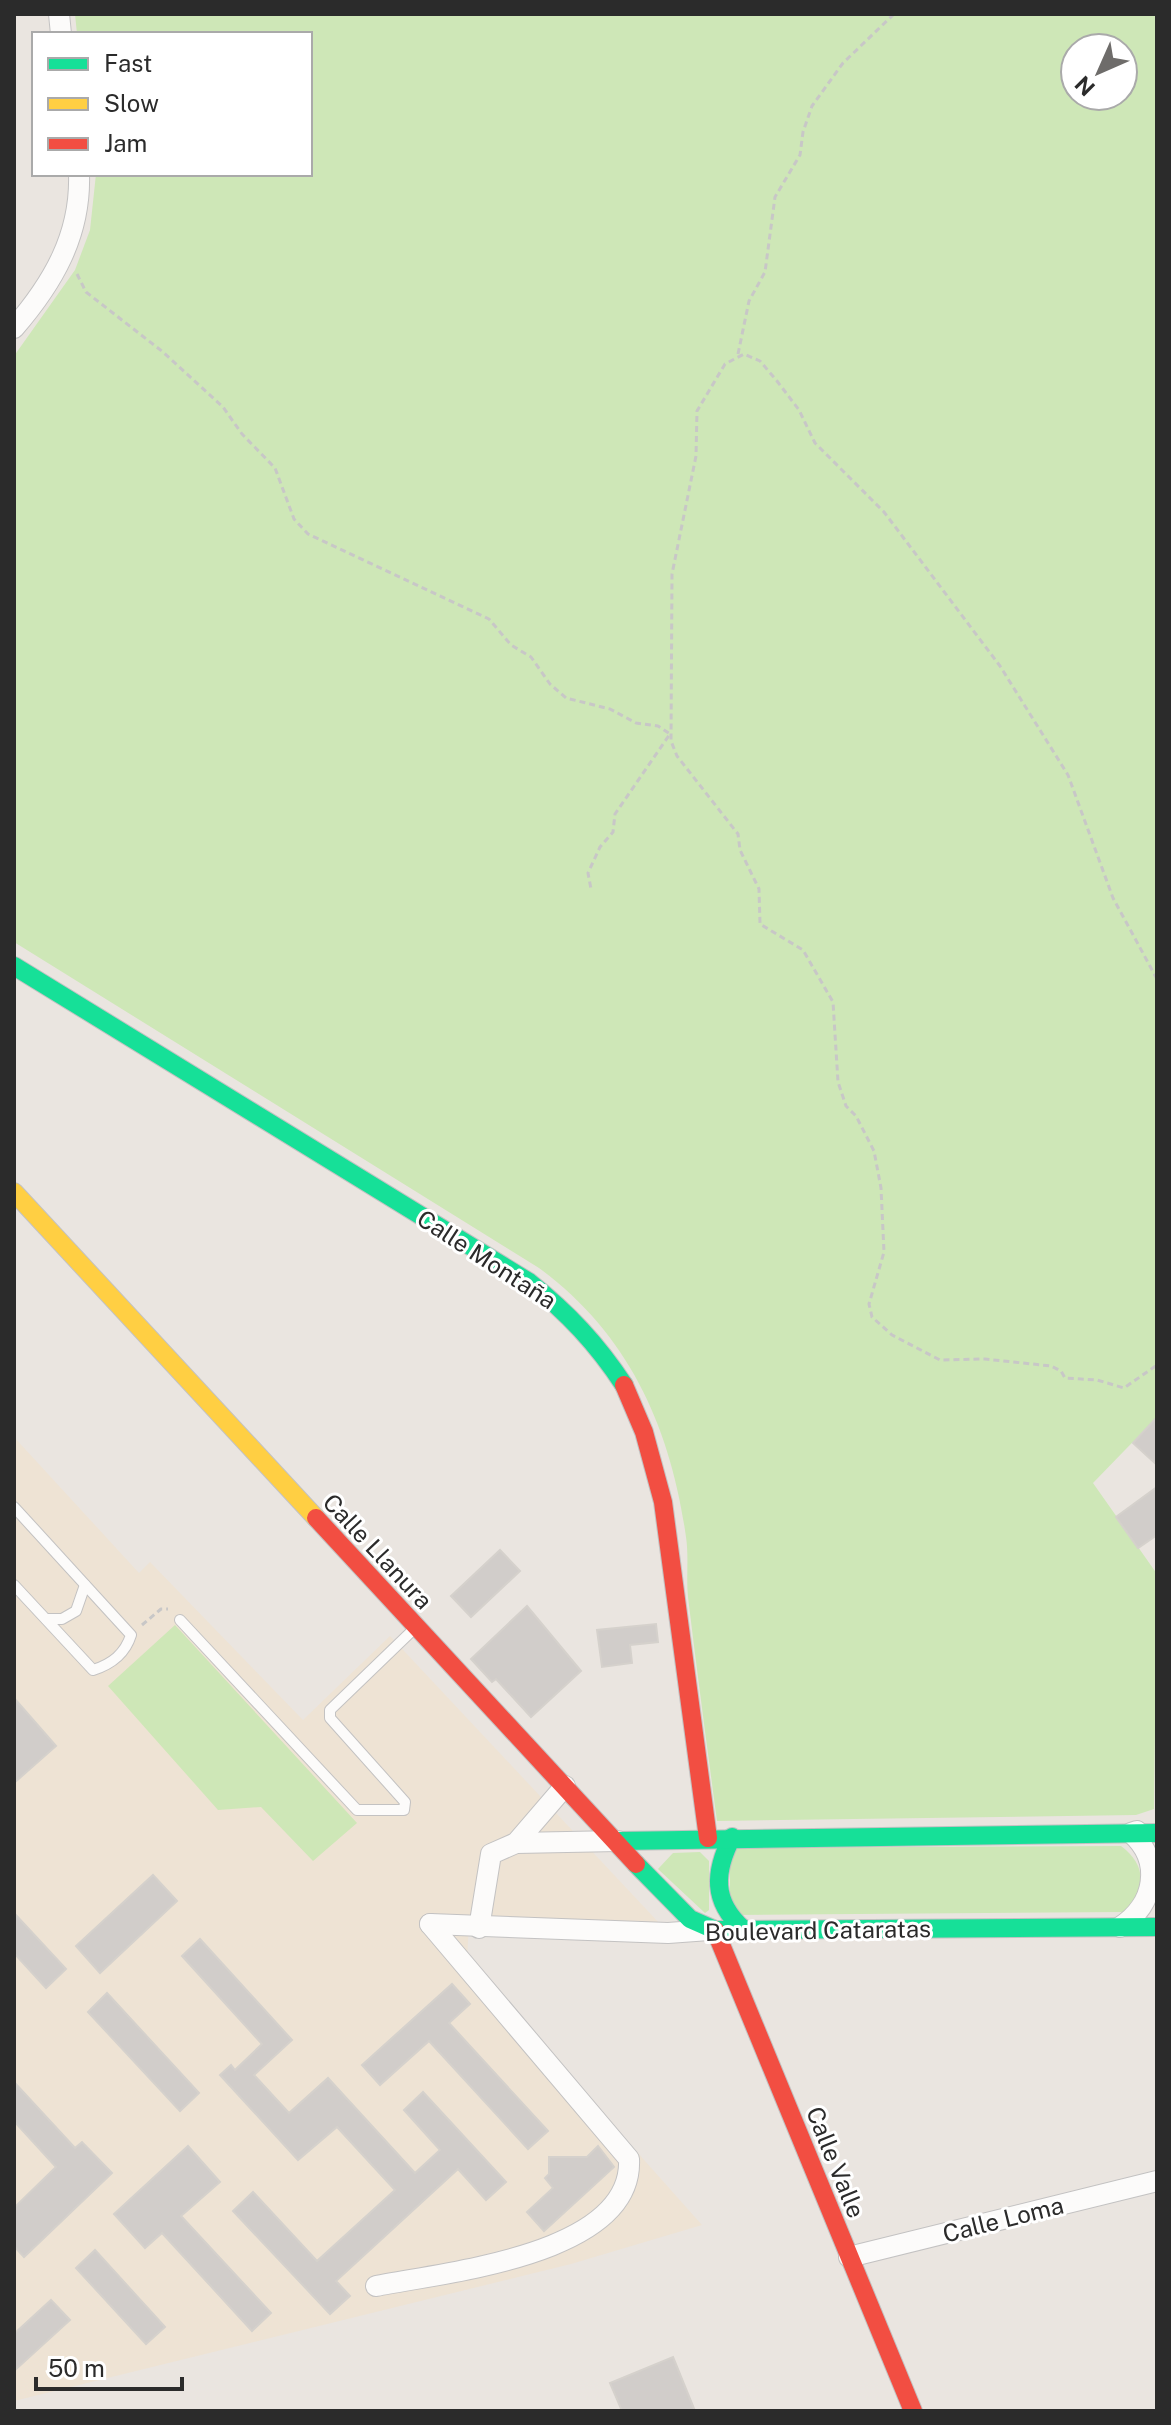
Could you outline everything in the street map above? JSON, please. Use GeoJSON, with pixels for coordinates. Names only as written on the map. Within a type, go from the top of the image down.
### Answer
{"type":"FeatureCollection","features":[{"type":"Feature","properties":{"kind":"street"},"geometry":{"type":"LineString","coordinates":[[14,328],[51,280],[65,254],[76,216],[79,176]]}},
{"type":"Feature","properties":{"kind":"street","name":"Calle Montaña"},"geometry":{"type":"LineString","coordinates":[[14,966],[529,1282],[567,1312],[599,1347],[636,1409],[663,1502],[708,1838]]}},
{"type":"Feature","properties":{"kind":"street","name":"Calle Llanura"},"geometry":{"type":"LineString","coordinates":[[14,1192],[674,1904],[690,1919],[715,1930]]}},
{"type":"Feature","properties":{"kind":"street"},"geometry":{"type":"LineString","coordinates":[[516,1843],[565,1786]]}},
{"type":"Feature","properties":{"kind":"street"},"geometry":{"type":"LineString","coordinates":[[1131,1833],[1157,1820]]}},
{"type":"Feature","properties":{"kind":"street"},"geometry":{"type":"LineString","coordinates":[[1120,1927],[1140,1911],[1152,1876],[1147,1853],[1131,1833]]}},
{"type":"Feature","properties":{"kind":"street"},"geometry":{"type":"LineString","coordinates":[[479,1928],[491,1854],[516,1843],[732,1837],[1157,1833]]}},
{"type":"Feature","properties":{"kind":"street"},"geometry":{"type":"LineString","coordinates":[[732,1837],[720,1857],[715,1881],[720,1903],[743,1929]]}},
{"type":"Feature","properties":{"kind":"street","name":"Boulevard Cataratas"},"geometry":{"type":"LineString","coordinates":[[376,2286],[526,2255],[577,2235],[621,2198],[629,2176],[629,2159],[430,1924],[668,1933],[743,1929],[1157,1927]]}},
{"type":"Feature","properties":{"kind":"street","name":"Calle Valle"},"geometry":{"type":"LineString","coordinates":[[715,1930],[913,2411]]}},
{"type":"Feature","properties":{"kind":"street","name":"Calle Loma"},"geometry":{"type":"LineString","coordinates":[[849,2257],[1157,2181]]}},
{"type":"Feature","properties":{"kind":"lane"},"geometry":{"type":"LineString","coordinates":[[14,1507],[131,1635],[117,1658],[93,1670],[14,1585]]}},
{"type":"Feature","properties":{"kind":"lane"},"geometry":{"type":"LineString","coordinates":[[46,1619],[62,1619],[76,1611],[85,1585]]}},
{"type":"Feature","properties":{"kind":"lane"},"geometry":{"type":"LineString","coordinates":[[180,1620],[357,1810],[404,1810],[405,1802],[330,1718],[330,1710],[416,1628]]}},
{"type":"Feature","properties":{"kind":"path"},"geometry":{"type":"LineString","coordinates":[[894,14],[843,63],[812,106],[803,132],[800,155],[775,197],[765,272],[749,301],[738,354],[725,364],[697,411],[696,456],[672,574],[670,734],[677,756],[738,834],[740,850],[759,889],[760,924],[809,957],[833,1002],[838,1082],[844,1091],[846,1106],[856,1116],[874,1151],[881,1188],[884,1252],[869,1304],[872,1317],[892,1335],[940,1360],[985,1359],[1051,1366],[1061,1371],[1065,1378],[1097,1380],[1124,1388],[1157,1365]]}},
{"type":"Feature","properties":{"kind":"path"},"geometry":{"type":"LineString","coordinates":[[75,270],[86,292],[163,352],[223,407],[242,434],[275,468],[294,519],[308,534],[489,619],[511,645],[531,657],[550,684],[566,698],[610,709],[636,723],[658,726],[670,734]]}},
{"type":"Feature","properties":{"kind":"path"},"geometry":{"type":"LineString","coordinates":[[738,354],[756,357],[769,371],[799,410],[815,443],[884,512],[1000,666],[1068,775],[1113,898],[1157,979]]}},
{"type":"Feature","properties":{"kind":"path"},"geometry":{"type":"LineString","coordinates":[[591,889],[588,873],[600,847],[613,832],[615,814],[670,734]]}},
{"type":"Feature","properties":{"kind":"path"},"geometry":{"type":"LineString","coordinates":[[131,1635],[161,1609],[169,1609],[180,1620]]}},
{"type":"Feature","properties":{"kind":"shaded area"},"geometry":{"type":"Polygon","coordinates":[[[14,1437],[139,1573],[150,1562],[303,1720],[390,1636],[661,1925],[469,1920],[467,1961],[702,2225],[571,2264],[14,2401],[14,1437]]]}},
{"type":"Feature","properties":{"kind":"green space"},"geometry":{"type":"Polygon","coordinates":[[[75,14],[1157,14],[1157,1417],[1093,1483],[1157,1574],[1154,1809],[1136,1815],[717,1821],[688,1597],[687,1544],[679,1497],[657,1421],[641,1386],[598,1323],[571,1294],[539,1268],[14,942],[14,356],[75,270],[90,230],[96,176],[312,176],[312,32],[77,32],[75,14]]]}},
{"type":"Feature","properties":{"kind":"green space"},"geometry":{"type":"Polygon","coordinates":[[[175,1625],[357,1823],[313,1861],[261,1807],[218,1810],[108,1686],[175,1625]]]}},
{"type":"Feature","properties":{"kind":"green space"},"geometry":{"type":"Polygon","coordinates":[[[1121,1846],[1136,1862],[1140,1878],[1136,1895],[1124,1912],[735,1915],[730,1905],[730,1848],[1121,1846]]]}},
{"type":"Feature","properties":{"kind":"green space"},"geometry":{"type":"Polygon","coordinates":[[[700,1852],[709,1861],[709,1910],[705,1913],[658,1869],[673,1853],[700,1852]]]}},
{"type":"Feature","properties":{"kind":"building"},"geometry":{"type":"Polygon","coordinates":[[[1157,1417],[1157,1465],[1133,1443],[1157,1417]]]}},
{"type":"Feature","properties":{"kind":"building"},"geometry":{"type":"Polygon","coordinates":[[[1157,1487],[1157,1535],[1138,1548],[1116,1517],[1157,1487]]]}},
{"type":"Feature","properties":{"kind":"building"},"geometry":{"type":"Polygon","coordinates":[[[500,1550],[520,1571],[471,1617],[451,1596],[500,1550]]]}},
{"type":"Feature","properties":{"kind":"building"},"geometry":{"type":"Polygon","coordinates":[[[527,1606],[581,1671],[531,1717],[496,1679],[492,1682],[471,1659],[527,1606]]]}},
{"type":"Feature","properties":{"kind":"building"},"geometry":{"type":"Polygon","coordinates":[[[656,1624],[658,1642],[630,1645],[632,1663],[602,1667],[597,1630],[656,1624]]]}},
{"type":"Feature","properties":{"kind":"building"},"geometry":{"type":"Polygon","coordinates":[[[14,1698],[56,1746],[14,1783],[14,1698]]]}},
{"type":"Feature","properties":{"kind":"building"},"geometry":{"type":"Polygon","coordinates":[[[153,1875],[177,1901],[100,1973],[76,1946],[153,1875]]]}},
{"type":"Feature","properties":{"kind":"building"},"geometry":{"type":"Polygon","coordinates":[[[14,1913],[66,1969],[46,1988],[14,1953],[14,1913]]]}},
{"type":"Feature","properties":{"kind":"building"},"geometry":{"type":"Polygon","coordinates":[[[200,1939],[292,2040],[254,2075],[289,2113],[328,2078],[415,2173],[440,2150],[404,2110],[423,2092],[506,2182],[486,2200],[458,2169],[336,2281],[350,2296],[330,2314],[233,2211],[253,2192],[317,2261],[395,2190],[337,2127],[298,2160],[220,2075],[231,2065],[235,2070],[262,2044],[182,1956],[200,1939]]]}},
{"type":"Feature","properties":{"kind":"building"},"geometry":{"type":"Polygon","coordinates":[[[452,1984],[470,2004],[449,2023],[548,2131],[528,2149],[429,2041],[380,2085],[362,2065],[452,1984]]]}},
{"type":"Feature","properties":{"kind":"building"},"geometry":{"type":"Polygon","coordinates":[[[107,1993],[199,2093],[180,2111],[88,2012],[107,1993]]]}},
{"type":"Feature","properties":{"kind":"building"},"geometry":{"type":"Polygon","coordinates":[[[14,2082],[75,2148],[82,2142],[112,2173],[24,2257],[14,2246],[14,2208],[56,2167],[14,2121],[14,2082]]]}},
{"type":"Feature","properties":{"kind":"building"},"geometry":{"type":"Polygon","coordinates":[[[188,2146],[220,2182],[181,2216],[271,2313],[252,2331],[162,2233],[145,2248],[114,2214],[188,2146]]]}},
{"type":"Feature","properties":{"kind":"building"},"geometry":{"type":"Polygon","coordinates":[[[598,2146],[614,2167],[544,2231],[527,2212],[553,2188],[545,2178],[549,2174],[549,2157],[587,2157],[598,2146]]]}},
{"type":"Feature","properties":{"kind":"building"},"geometry":{"type":"Polygon","coordinates":[[[95,2250],[165,2327],[146,2344],[76,2268],[95,2250]]]}},
{"type":"Feature","properties":{"kind":"building"},"geometry":{"type":"Polygon","coordinates":[[[51,2300],[70,2320],[14,2371],[14,2334],[51,2300]]]}},
{"type":"Feature","properties":{"kind":"building"},"geometry":{"type":"Polygon","coordinates":[[[673,2357],[695,2411],[622,2411],[610,2383],[673,2357]]]}},
{"type":"Feature","properties":{"kind":"traffic: fast"},"geometry":{"type":"LineString","coordinates":[[14,966],[529,1282],[581,1330],[624,1385]]}},
{"type":"Feature","properties":{"kind":"traffic: fast"},"geometry":{"type":"LineString","coordinates":[[618,1841],[1157,1833]]}},
{"type":"Feature","properties":{"kind":"traffic: fast"},"geometry":{"type":"LineString","coordinates":[[732,1837],[722,1862],[719,1886],[726,1908],[743,1929]]}},
{"type":"Feature","properties":{"kind":"traffic: fast"},"geometry":{"type":"LineString","coordinates":[[636,1864],[690,1919],[715,1930],[1157,1927]]}},
{"type":"Feature","properties":{"kind":"traffic: slow"},"geometry":{"type":"LineString","coordinates":[[14,1192],[316,1518]]}},
{"type":"Feature","properties":{"kind":"traffic: jam"},"geometry":{"type":"LineString","coordinates":[[624,1385],[644,1432],[663,1502],[708,1838]]}},
{"type":"Feature","properties":{"kind":"traffic: jam"},"geometry":{"type":"LineString","coordinates":[[316,1518],[636,1864]]}},
{"type":"Feature","properties":{"kind":"traffic: jam"},"geometry":{"type":"LineString","coordinates":[[715,1930],[913,2411]]}}]}
